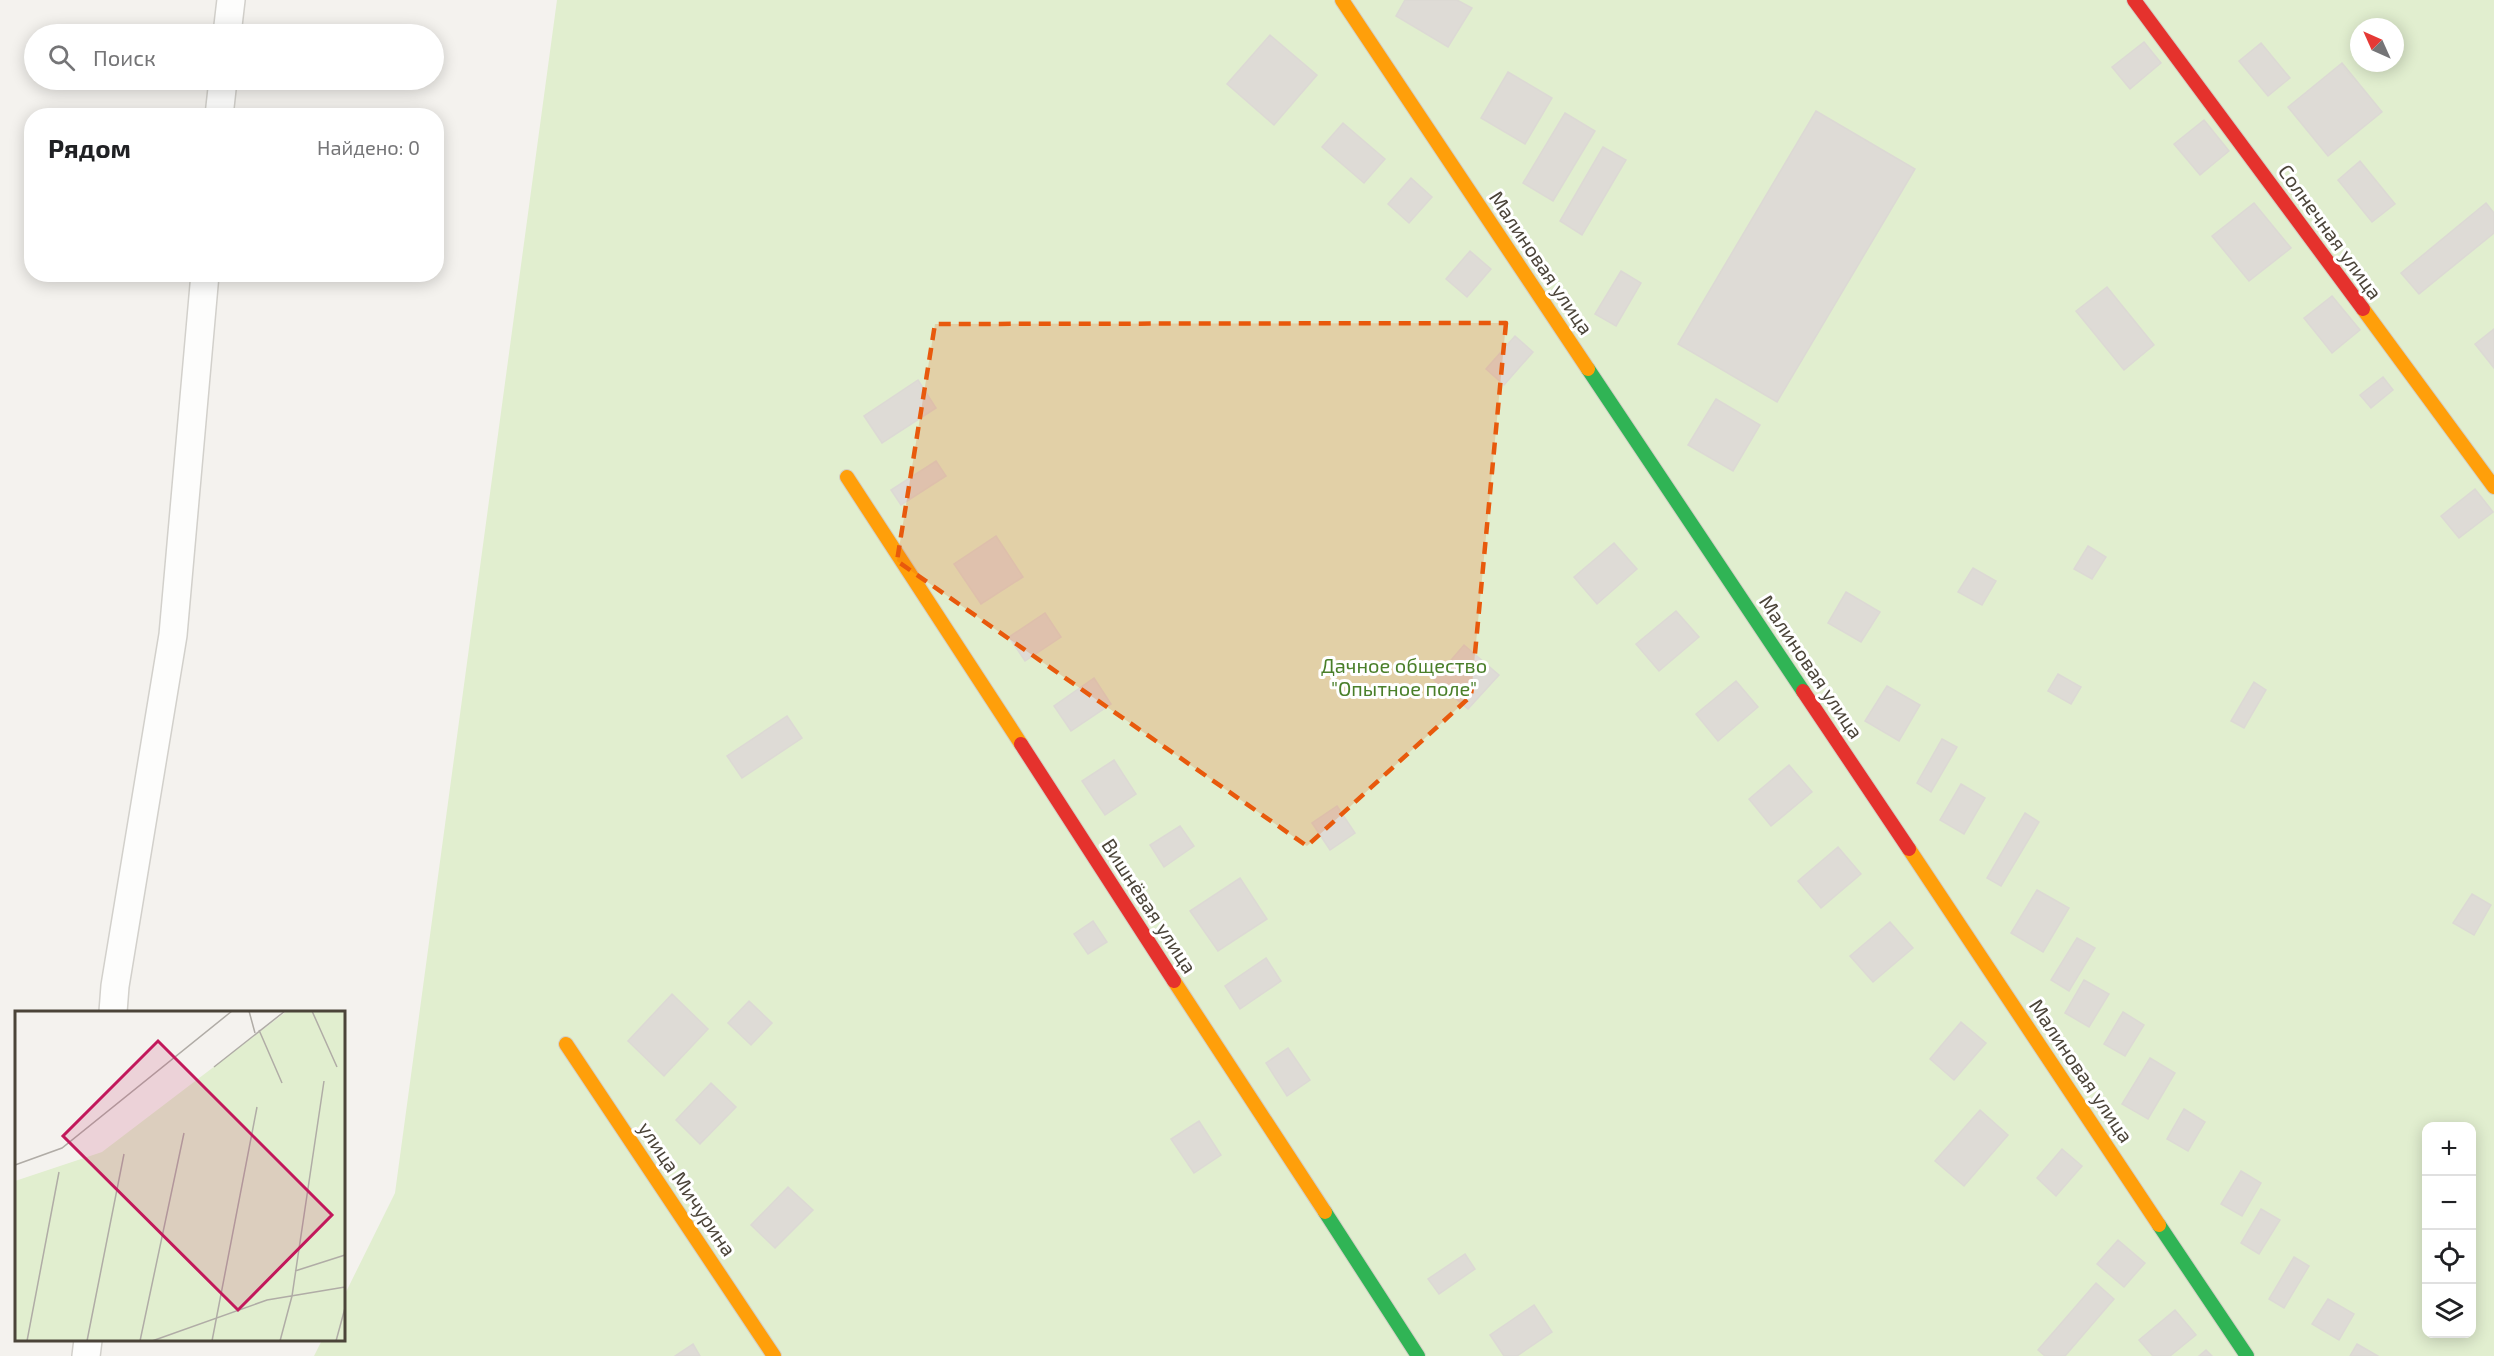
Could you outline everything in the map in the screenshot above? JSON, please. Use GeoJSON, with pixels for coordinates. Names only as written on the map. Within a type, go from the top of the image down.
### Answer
{"type":"FeatureCollection","features":[{"type":"Feature","properties":{"kind":"street","name":"Малиновая улица"},"geometry":{"type":"LineString","coordinates":[[1342,0],[2247,1356]]}},
{"type":"Feature","properties":{"kind":"street","name":"Солнечная улица"},"geometry":{"type":"LineString","coordinates":[[2134,0],[2494,487]]}},
{"type":"Feature","properties":{"kind":"street","name":"Вишнёвая улица"},"geometry":{"type":"LineString","coordinates":[[847,477],[1418,1356]]}},
{"type":"Feature","properties":{"kind":"street","name":"улица Мичурина"},"geometry":{"type":"LineString","coordinates":[[566,1044],[774,1356]]}},
{"type":"Feature","properties":{"kind":"lane"},"geometry":{"type":"LineString","coordinates":[[228,24],[231,0]]}},
{"type":"Feature","properties":{"kind":"lane"},"geometry":{"type":"LineString","coordinates":[[220,108],[222,90]]}},
{"type":"Feature","properties":{"kind":"lane"},"geometry":{"type":"LineString","coordinates":[[113,1011],[173,636],[204,282]]}},
{"type":"Feature","properties":{"kind":"lane"},"geometry":{"type":"LineString","coordinates":[[86,1356],[88,1341]]}},
{"type":"Feature","properties":{"kind":"highlighted area"},"geometry":{"type":"Polygon","coordinates":[[[1506,323],[1471,696],[1307,846],[897,561],[935,324],[1506,323]]]}},
{"type":"Feature","properties":{"kind":"green space","name":"Дачное общество \"Опытное поле\""},"geometry":{"type":"Polygon","coordinates":[[[557,0],[2494,0],[2494,1356],[314,1356],[322,1341],[345,1341],[345,1294],[395,1193],[557,0]]]}},
{"type":"Feature","properties":{"kind":"building"},"geometry":{"type":"Polygon","coordinates":[[[1405,0],[1457,0],[1472,8],[1448,47],[1396,16],[1405,0]]]}},
{"type":"Feature","properties":{"kind":"building"},"geometry":{"type":"Polygon","coordinates":[[[1270,35],[1317,75],[1274,125],[1227,84],[1270,35]]]}},
{"type":"Feature","properties":{"kind":"building"},"geometry":{"type":"Polygon","coordinates":[[[2144,42],[2161,63],[2130,89],[2112,67],[2144,42]]]}},
{"type":"Feature","properties":{"kind":"building"},"geometry":{"type":"Polygon","coordinates":[[[2261,43],[2290,78],[2268,96],[2239,61],[2261,43]]]}},
{"type":"Feature","properties":{"kind":"building"},"geometry":{"type":"Polygon","coordinates":[[[2342,63],[2382,112],[2328,156],[2288,107],[2342,63]]]}},
{"type":"Feature","properties":{"kind":"building"},"geometry":{"type":"Polygon","coordinates":[[[1508,72],[1552,98],[1525,144],[1481,118],[1508,72]]]}},
{"type":"Feature","properties":{"kind":"building"},"geometry":{"type":"Polygon","coordinates":[[[1816,111],[1915,169],[1777,402],[1678,344],[1816,111]]]}},
{"type":"Feature","properties":{"kind":"building"},"geometry":{"type":"Polygon","coordinates":[[[1565,113],[1595,131],[1553,201],[1523,183],[1565,113]]]}},
{"type":"Feature","properties":{"kind":"building"},"geometry":{"type":"Polygon","coordinates":[[[2204,120],[2229,151],[2200,175],[2174,144],[2204,120]]]}},
{"type":"Feature","properties":{"kind":"building"},"geometry":{"type":"Polygon","coordinates":[[[1343,123],[1385,159],[1364,183],[1322,147],[1343,123]]]}},
{"type":"Feature","properties":{"kind":"building"},"geometry":{"type":"Polygon","coordinates":[[[1603,147],[1626,160],[1582,235],[1560,221],[1603,147]]]}},
{"type":"Feature","properties":{"kind":"building"},"geometry":{"type":"Polygon","coordinates":[[[2360,161],[2395,204],[2372,222],[2338,180],[2360,161]]]}},
{"type":"Feature","properties":{"kind":"building"},"geometry":{"type":"Polygon","coordinates":[[[1411,178],[1432,197],[1409,223],[1388,204],[1411,178]]]}},
{"type":"Feature","properties":{"kind":"building"},"geometry":{"type":"Polygon","coordinates":[[[2254,203],[2291,248],[2249,281],[2212,236],[2254,203]]]}},
{"type":"Feature","properties":{"kind":"building"},"geometry":{"type":"Polygon","coordinates":[[[2486,203],[2494,213],[2494,233],[2419,294],[2401,273],[2486,203]]]}},
{"type":"Feature","properties":{"kind":"building"},"geometry":{"type":"Polygon","coordinates":[[[1470,251],[1491,269],[1467,297],[1446,279],[1470,251]]]}},
{"type":"Feature","properties":{"kind":"building"},"geometry":{"type":"Polygon","coordinates":[[[1621,271],[1641,283],[1616,326],[1595,314],[1621,271]]]}},
{"type":"Feature","properties":{"kind":"building"},"geometry":{"type":"Polygon","coordinates":[[[2107,287],[2154,345],[2124,370],[2076,311],[2107,287]]]}},
{"type":"Feature","properties":{"kind":"building"},"geometry":{"type":"Polygon","coordinates":[[[2332,296],[2360,330],[2332,353],[2304,318],[2332,296]]]}},
{"type":"Feature","properties":{"kind":"building"},"geometry":{"type":"Polygon","coordinates":[[[2494,329],[2494,368],[2475,344],[2494,329]]]}},
{"type":"Feature","properties":{"kind":"building"},"geometry":{"type":"Polygon","coordinates":[[[1515,336],[1533,352],[1504,385],[1486,369],[1515,336]]]}},
{"type":"Feature","properties":{"kind":"building"},"geometry":{"type":"Polygon","coordinates":[[[2383,377],[2393,390],[2371,408],[2360,395],[2383,377]]]}},
{"type":"Feature","properties":{"kind":"building"},"geometry":{"type":"Polygon","coordinates":[[[918,380],[936,408],[882,443],[864,416],[918,380]]]}},
{"type":"Feature","properties":{"kind":"building"},"geometry":{"type":"Polygon","coordinates":[[[1716,399],[1760,425],[1733,471],[1688,445],[1716,399]]]}},
{"type":"Feature","properties":{"kind":"building"},"geometry":{"type":"Polygon","coordinates":[[[936,461],[946,476],[901,505],[891,490],[936,461]]]}},
{"type":"Feature","properties":{"kind":"building"},"geometry":{"type":"Polygon","coordinates":[[[2475,489],[2493,512],[2459,538],[2441,516],[2475,489]]]}},
{"type":"Feature","properties":{"kind":"building"},"geometry":{"type":"Polygon","coordinates":[[[996,536],[1023,577],[981,604],[954,564],[996,536]]]}},
{"type":"Feature","properties":{"kind":"building"},"geometry":{"type":"Polygon","coordinates":[[[1614,543],[1637,569],[1597,604],[1574,577],[1614,543]]]}},
{"type":"Feature","properties":{"kind":"building"},"geometry":{"type":"Polygon","coordinates":[[[2088,546],[2106,557],[2092,579],[2074,569],[2088,546]]]}},
{"type":"Feature","properties":{"kind":"building"},"geometry":{"type":"Polygon","coordinates":[[[1973,568],[1996,581],[1982,605],[1958,592],[1973,568]]]}},
{"type":"Feature","properties":{"kind":"building"},"geometry":{"type":"Polygon","coordinates":[[[1846,592],[1880,612],[1861,642],[1828,623],[1846,592]]]}},
{"type":"Feature","properties":{"kind":"building"},"geometry":{"type":"Polygon","coordinates":[[[1676,611],[1699,637],[1659,671],[1636,644],[1676,611]]]}},
{"type":"Feature","properties":{"kind":"building"},"geometry":{"type":"Polygon","coordinates":[[[1045,613],[1061,637],[1025,661],[1009,637],[1045,613]]]}},
{"type":"Feature","properties":{"kind":"building"},"geometry":{"type":"Polygon","coordinates":[[[1464,645],[1499,675],[1468,709],[1434,680],[1464,645]]]}},
{"type":"Feature","properties":{"kind":"building"},"geometry":{"type":"Polygon","coordinates":[[[2058,674],[2081,687],[2071,704],[2048,691],[2058,674]]]}},
{"type":"Feature","properties":{"kind":"building"},"geometry":{"type":"Polygon","coordinates":[[[1094,678],[1111,704],[1071,731],[1054,706],[1094,678]]]}},
{"type":"Feature","properties":{"kind":"building"},"geometry":{"type":"Polygon","coordinates":[[[1736,681],[1758,707],[1718,741],[1696,714],[1736,681]]]}},
{"type":"Feature","properties":{"kind":"building"},"geometry":{"type":"Polygon","coordinates":[[[2254,682],[2266,690],[2244,728],[2231,721],[2254,682]]]}},
{"type":"Feature","properties":{"kind":"building"},"geometry":{"type":"Polygon","coordinates":[[[1887,686],[1920,705],[1899,741],[1865,721],[1887,686]]]}},
{"type":"Feature","properties":{"kind":"building"},"geometry":{"type":"Polygon","coordinates":[[[787,716],[802,738],[742,778],[727,756],[787,716]]]}},
{"type":"Feature","properties":{"kind":"building"},"geometry":{"type":"Polygon","coordinates":[[[1942,739],[1957,747],[1931,792],[1917,783],[1942,739]]]}},
{"type":"Feature","properties":{"kind":"building"},"geometry":{"type":"Polygon","coordinates":[[[1114,760],[1136,794],[1105,815],[1082,781],[1114,760]]]}},
{"type":"Feature","properties":{"kind":"building"},"geometry":{"type":"Polygon","coordinates":[[[1789,765],[1812,792],[1771,826],[1749,799],[1789,765]]]}},
{"type":"Feature","properties":{"kind":"building"},"geometry":{"type":"Polygon","coordinates":[[[1961,784],[1985,798],[1964,834],[1940,820],[1961,784]]]}},
{"type":"Feature","properties":{"kind":"building"},"geometry":{"type":"Polygon","coordinates":[[[1337,806],[1355,833],[1330,850],[1312,823],[1337,806]]]}},
{"type":"Feature","properties":{"kind":"building"},"geometry":{"type":"Polygon","coordinates":[[[2025,813],[2039,822],[2001,886],[1987,878],[2025,813]]]}},
{"type":"Feature","properties":{"kind":"building"},"geometry":{"type":"Polygon","coordinates":[[[1180,826],[1194,846],[1164,867],[1150,845],[1180,826]]]}},
{"type":"Feature","properties":{"kind":"building"},"geometry":{"type":"Polygon","coordinates":[[[1838,847],[1861,874],[1821,908],[1798,881],[1838,847]]]}},
{"type":"Feature","properties":{"kind":"building"},"geometry":{"type":"Polygon","coordinates":[[[1240,878],[1267,919],[1218,951],[1190,911],[1240,878]]]}},
{"type":"Feature","properties":{"kind":"building"},"geometry":{"type":"Polygon","coordinates":[[[2037,890],[2069,908],[2043,952],[2011,933],[2037,890]]]}},
{"type":"Feature","properties":{"kind":"building"},"geometry":{"type":"Polygon","coordinates":[[[2472,894],[2491,905],[2474,935],[2453,923],[2472,894]]]}},
{"type":"Feature","properties":{"kind":"building"},"geometry":{"type":"Polygon","coordinates":[[[1093,921],[1107,942],[1088,954],[1074,934],[1093,921]]]}},
{"type":"Feature","properties":{"kind":"building"},"geometry":{"type":"Polygon","coordinates":[[[1890,922],[1913,948],[1873,982],[1850,956],[1890,922]]]}},
{"type":"Feature","properties":{"kind":"building"},"geometry":{"type":"Polygon","coordinates":[[[2077,938],[2095,948],[2069,991],[2051,980],[2077,938]]]}},
{"type":"Feature","properties":{"kind":"building"},"geometry":{"type":"Polygon","coordinates":[[[1266,958],[1281,981],[1240,1009],[1225,986],[1266,958]]]}},
{"type":"Feature","properties":{"kind":"building"},"geometry":{"type":"Polygon","coordinates":[[[2084,980],[2109,994],[2089,1027],[2065,1013],[2084,980]]]}},
{"type":"Feature","properties":{"kind":"building"},"geometry":{"type":"Polygon","coordinates":[[[672,994],[708,1029],[664,1076],[628,1041],[672,994]]]}},
{"type":"Feature","properties":{"kind":"building"},"geometry":{"type":"Polygon","coordinates":[[[749,1001],[772,1023],[751,1045],[728,1023],[749,1001]]]}},
{"type":"Feature","properties":{"kind":"building"},"geometry":{"type":"Polygon","coordinates":[[[2123,1012],[2144,1025],[2125,1056],[2104,1044],[2123,1012]]]}},
{"type":"Feature","properties":{"kind":"building"},"geometry":{"type":"Polygon","coordinates":[[[1961,1022],[1986,1043],[1954,1080],[1930,1059],[1961,1022]]]}},
{"type":"Feature","properties":{"kind":"building"},"geometry":{"type":"Polygon","coordinates":[[[1288,1048],[1310,1080],[1287,1096],[1266,1063],[1288,1048]]]}},
{"type":"Feature","properties":{"kind":"building"},"geometry":{"type":"Polygon","coordinates":[[[2150,1058],[2175,1073],[2148,1119],[2122,1104],[2150,1058]]]}},
{"type":"Feature","properties":{"kind":"building"},"geometry":{"type":"Polygon","coordinates":[[[711,1083],[736,1107],[700,1144],[676,1120],[711,1083]]]}},
{"type":"Feature","properties":{"kind":"building"},"geometry":{"type":"Polygon","coordinates":[[[2184,1109],[2205,1122],[2188,1151],[2167,1139],[2184,1109]]]}},
{"type":"Feature","properties":{"kind":"building"},"geometry":{"type":"Polygon","coordinates":[[[1980,1110],[2008,1135],[1964,1186],[1935,1161],[1980,1110]]]}},
{"type":"Feature","properties":{"kind":"building"},"geometry":{"type":"Polygon","coordinates":[[[1199,1121],[1221,1155],[1194,1173],[1171,1139],[1199,1121]]]}},
{"type":"Feature","properties":{"kind":"building"},"geometry":{"type":"Polygon","coordinates":[[[2062,1149],[2082,1166],[2056,1196],[2037,1178],[2062,1149]]]}},
{"type":"Feature","properties":{"kind":"building"},"geometry":{"type":"Polygon","coordinates":[[[2241,1171],[2261,1183],[2242,1216],[2221,1204],[2241,1171]]]}},
{"type":"Feature","properties":{"kind":"building"},"geometry":{"type":"Polygon","coordinates":[[[788,1187],[813,1210],[775,1248],[751,1225],[788,1187]]]}},
{"type":"Feature","properties":{"kind":"building"},"geometry":{"type":"Polygon","coordinates":[[[2261,1209],[2280,1220],[2259,1254],[2241,1243],[2261,1209]]]}},
{"type":"Feature","properties":{"kind":"building"},"geometry":{"type":"Polygon","coordinates":[[[2118,1240],[2145,1263],[2124,1287],[2097,1264],[2118,1240]]]}},
{"type":"Feature","properties":{"kind":"building"},"geometry":{"type":"Polygon","coordinates":[[[1465,1254],[1475,1269],[1439,1294],[1428,1279],[1465,1254]]]}},
{"type":"Feature","properties":{"kind":"building"},"geometry":{"type":"Polygon","coordinates":[[[2294,1257],[2309,1266],[2284,1308],[2269,1299],[2294,1257]]]}},
{"type":"Feature","properties":{"kind":"building"},"geometry":{"type":"Polygon","coordinates":[[[2096,1283],[2114,1299],[2065,1356],[2045,1356],[2038,1350],[2096,1283]]]}},
{"type":"Feature","properties":{"kind":"building"},"geometry":{"type":"Polygon","coordinates":[[[2328,1299],[2354,1314],[2339,1340],[2312,1324],[2328,1299]]]}},
{"type":"Feature","properties":{"kind":"building"},"geometry":{"type":"Polygon","coordinates":[[[1534,1305],[1552,1332],[1517,1356],[1504,1356],[1490,1335],[1534,1305]]]}},
{"type":"Feature","properties":{"kind":"building"},"geometry":{"type":"Polygon","coordinates":[[[2175,1310],[2196,1335],[2170,1356],[2153,1356],[2139,1340],[2175,1310]]]}},
{"type":"Feature","properties":{"kind":"building"},"geometry":{"type":"Polygon","coordinates":[[[693,1344],[700,1356],[675,1356],[693,1344]]]}},
{"type":"Feature","properties":{"kind":"building"},"geometry":{"type":"Polygon","coordinates":[[[2357,1344],[2378,1356],[2350,1356],[2357,1344]]]}},
{"type":"Feature","properties":{"kind":"building"},"geometry":{"type":"Polygon","coordinates":[[[2206,1350],[2212,1356],[2199,1356],[2206,1350]]]}},
{"type":"Feature","properties":{"kind":"traffic: fast"},"geometry":{"type":"LineString","coordinates":[[1588,369],[1803,691]]}},
{"type":"Feature","properties":{"kind":"traffic: fast"},"geometry":{"type":"LineString","coordinates":[[1325,1212],[1418,1356]]}},
{"type":"Feature","properties":{"kind":"traffic: fast"},"geometry":{"type":"LineString","coordinates":[[2159,1225],[2247,1356]]}},
{"type":"Feature","properties":{"kind":"traffic: slow"},"geometry":{"type":"LineString","coordinates":[[1342,0],[1588,369]]}},
{"type":"Feature","properties":{"kind":"traffic: slow"},"geometry":{"type":"LineString","coordinates":[[2363,309],[2494,487]]}},
{"type":"Feature","properties":{"kind":"traffic: slow"},"geometry":{"type":"LineString","coordinates":[[847,477],[1021,744]]}},
{"type":"Feature","properties":{"kind":"traffic: slow"},"geometry":{"type":"LineString","coordinates":[[1909,849],[2159,1225]]}},
{"type":"Feature","properties":{"kind":"traffic: slow"},"geometry":{"type":"LineString","coordinates":[[1174,981],[1325,1212]]}},
{"type":"Feature","properties":{"kind":"traffic: slow"},"geometry":{"type":"LineString","coordinates":[[566,1044],[774,1356]]}},
{"type":"Feature","properties":{"kind":"traffic: jam"},"geometry":{"type":"LineString","coordinates":[[2134,0],[2363,309]]}},
{"type":"Feature","properties":{"kind":"traffic: jam"},"geometry":{"type":"LineString","coordinates":[[1803,691],[1909,849]]}},
{"type":"Feature","properties":{"kind":"traffic: jam"},"geometry":{"type":"LineString","coordinates":[[1021,744],[1174,981]]}}]}
